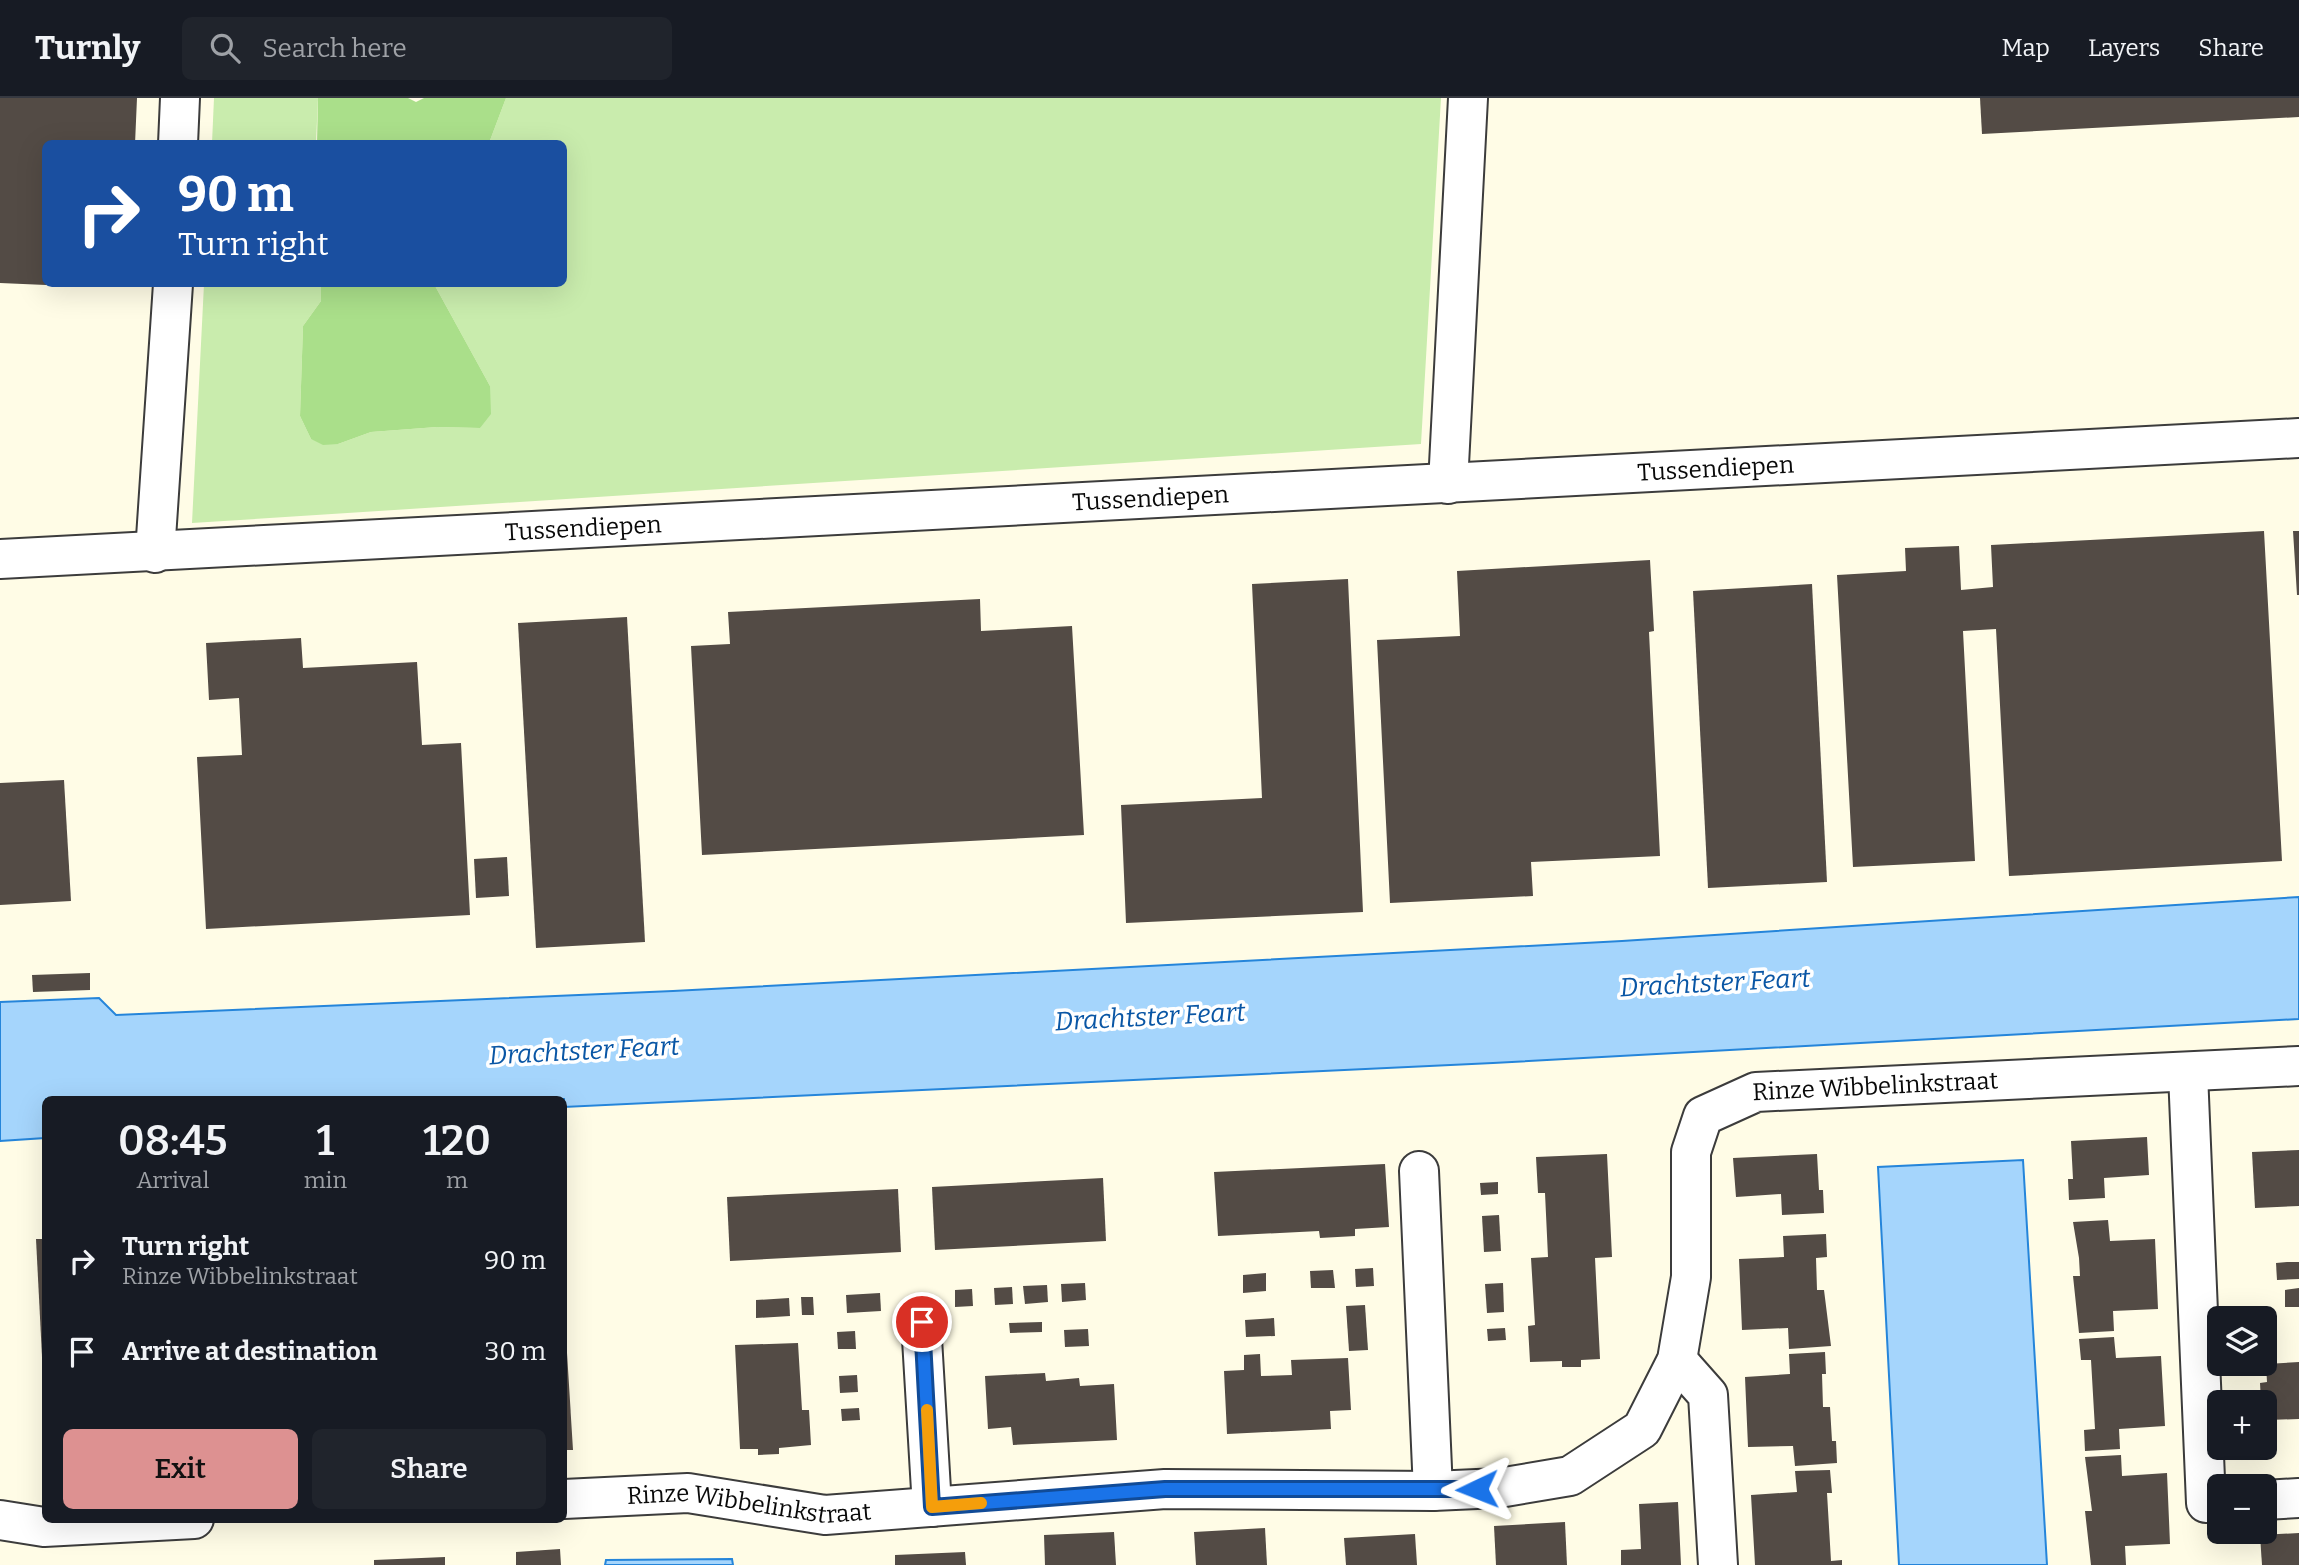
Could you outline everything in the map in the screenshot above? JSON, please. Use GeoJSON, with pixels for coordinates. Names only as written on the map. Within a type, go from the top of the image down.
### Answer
{"type":"FeatureCollection","features":[{"type":"Feature","properties":{"kind":"street"},"geometry":{"type":"LineString","coordinates":[[178,140],[180,98]]}},
{"type":"Feature","properties":{"kind":"street"},"geometry":{"type":"LineString","coordinates":[[1448,484],[1468,98]]}},
{"type":"Feature","properties":{"kind":"street"},"geometry":{"type":"LineString","coordinates":[[155,553],[173,287]]}},
{"type":"Feature","properties":{"kind":"street","name":"Tussendiepen"},"geometry":{"type":"LineString","coordinates":[[0,559],[155,553],[401,537],[2299,438]]}},
{"type":"Feature","properties":{"kind":"street","name":"Rinze Wibbelinkstraat"},"geometry":{"type":"LineString","coordinates":[[567,1499],[688,1493],[825,1516],[1165,1489],[1499,1488],[1570,1476],[1642,1429],[1677,1360],[1691,1277],[1691,1152],[1703,1116],[1756,1092],[2299,1066]]}},
{"type":"Feature","properties":{"kind":"street"},"geometry":{"type":"LineString","coordinates":[[2188,1073],[2207,1503]]}},
{"type":"Feature","properties":{"kind":"street"},"geometry":{"type":"LineString","coordinates":[[1419,1171],[1433,1490]]}},
{"type":"Feature","properties":{"kind":"street"},"geometry":{"type":"LineString","coordinates":[[922,1322],[932,1507]]}},
{"type":"Feature","properties":{"kind":"street"},"geometry":{"type":"LineString","coordinates":[[1677,1360],[1708,1395],[1718,1565]]}},
{"type":"Feature","properties":{"kind":"street"},"geometry":{"type":"LineString","coordinates":[[2277,1499],[2299,1498]]}},
{"type":"Feature","properties":{"kind":"street"},"geometry":{"type":"LineString","coordinates":[[0,1520],[44,1527],[119,1523]]}},
{"type":"Feature","properties":{"kind":"green space"},"geometry":{"type":"Polygon","coordinates":[[[214,98],[318,98],[316,140],[212,140],[214,98]]]}},
{"type":"Feature","properties":{"kind":"green space"},"geometry":{"type":"Polygon","coordinates":[[[318,98],[408,98],[416,102],[424,98],[506,98],[490,140],[317,140],[318,98]]]}},
{"type":"Feature","properties":{"kind":"green space"},"geometry":{"type":"Polygon","coordinates":[[[506,98],[1441,98],[1421,444],[192,523],[204,287],[321,287],[321,301],[303,326],[300,416],[311,439],[338,444],[371,432],[437,427],[480,428],[490,386],[436,287],[567,287],[567,140],[490,140],[506,98]]]}},
{"type":"Feature","properties":{"kind":"green space"},"geometry":{"type":"Polygon","coordinates":[[[321,287],[436,287],[490,386],[491,414],[480,428],[437,427],[371,432],[338,444],[323,445],[311,439],[300,416],[303,326],[321,301],[321,287]]]}},
{"type":"Feature","properties":{"kind":"water","name":"Drachtster Feart"},"geometry":{"type":"Polygon","coordinates":[[[2299,897],[2299,1019],[1493,1063],[567,1107],[567,1096],[42,1096],[42,1138],[0,1141],[0,1002],[99,998],[116,1015],[673,991],[1622,941],[2299,897]]]}},
{"type":"Feature","properties":{"kind":"water"},"geometry":{"type":"Polygon","coordinates":[[[2023,1160],[2047,1565],[1899,1565],[1878,1167],[2023,1160]]]}},
{"type":"Feature","properties":{"kind":"water"},"geometry":{"type":"Polygon","coordinates":[[[732,1559],[733,1565],[605,1565],[606,1560],[732,1559]]]}},
{"type":"Feature","properties":{"kind":"building"},"geometry":{"type":"Polygon","coordinates":[[[0,98],[137,98],[135,140],[42,140],[42,285],[0,283],[0,98]]]}},
{"type":"Feature","properties":{"kind":"building"},"geometry":{"type":"Polygon","coordinates":[[[1980,98],[2299,98],[2299,117],[1982,134],[1980,98]]]}},
{"type":"Feature","properties":{"kind":"building"},"geometry":{"type":"Polygon","coordinates":[[[2264,531],[2282,861],[2009,876],[1996,629],[1963,631],[1975,861],[1853,867],[1837,575],[1906,571],[1905,548],[1959,546],[1961,590],[1993,587],[1991,545],[2264,531]]]}},
{"type":"Feature","properties":{"kind":"building"},"geometry":{"type":"Polygon","coordinates":[[[2293,531],[2299,531],[2299,595],[2297,595],[2293,531]]]}},
{"type":"Feature","properties":{"kind":"building"},"geometry":{"type":"Polygon","coordinates":[[[1650,560],[1654,631],[1649,632],[1660,856],[1531,862],[1533,896],[1390,903],[1377,640],[1460,636],[1457,571],[1650,560]]]}},
{"type":"Feature","properties":{"kind":"building"},"geometry":{"type":"Polygon","coordinates":[[[1348,579],[1363,912],[1126,923],[1121,805],[1262,798],[1252,584],[1348,579]]]}},
{"type":"Feature","properties":{"kind":"building"},"geometry":{"type":"Polygon","coordinates":[[[1812,584],[1827,882],[1708,888],[1693,591],[1812,584]]]}},
{"type":"Feature","properties":{"kind":"building"},"geometry":{"type":"Polygon","coordinates":[[[980,599],[981,631],[1072,626],[1084,835],[702,855],[691,646],[730,644],[728,612],[980,599]]]}},
{"type":"Feature","properties":{"kind":"building"},"geometry":{"type":"Polygon","coordinates":[[[627,617],[645,942],[536,948],[518,623],[627,617]]]}},
{"type":"Feature","properties":{"kind":"building"},"geometry":{"type":"Polygon","coordinates":[[[301,638],[303,668],[417,662],[422,745],[461,743],[470,915],[206,929],[197,757],[242,755],[239,698],[209,700],[206,643],[301,638]]]}},
{"type":"Feature","properties":{"kind":"building"},"geometry":{"type":"Polygon","coordinates":[[[64,780],[71,901],[0,905],[0,783],[64,780]]]}},
{"type":"Feature","properties":{"kind":"building"},"geometry":{"type":"Polygon","coordinates":[[[507,857],[509,896],[476,898],[474,859],[507,857]]]}},
{"type":"Feature","properties":{"kind":"building"},"geometry":{"type":"Polygon","coordinates":[[[90,973],[90,990],[33,992],[32,975],[90,973]]]}},
{"type":"Feature","properties":{"kind":"building"},"geometry":{"type":"Polygon","coordinates":[[[2147,1137],[2149,1175],[2104,1178],[2105,1198],[2069,1200],[2068,1179],[2073,1179],[2071,1141],[2147,1137]]]}},
{"type":"Feature","properties":{"kind":"building"},"geometry":{"type":"Polygon","coordinates":[[[2299,1150],[2299,1206],[2255,1208],[2252,1152],[2299,1150]]]}},
{"type":"Feature","properties":{"kind":"building"},"geometry":{"type":"Polygon","coordinates":[[[1607,1154],[1612,1257],[1595,1258],[1600,1359],[1581,1360],[1581,1367],[1562,1367],[1562,1361],[1530,1362],[1528,1326],[1535,1325],[1531,1258],[1548,1257],[1545,1193],[1538,1193],[1536,1157],[1607,1154]]]}},
{"type":"Feature","properties":{"kind":"building"},"geometry":{"type":"Polygon","coordinates":[[[1817,1154],[1819,1190],[1823,1190],[1824,1213],[1782,1215],[1781,1194],[1736,1197],[1733,1158],[1817,1154]]]}},
{"type":"Feature","properties":{"kind":"building"},"geometry":{"type":"Polygon","coordinates":[[[1385,1164],[1389,1227],[1355,1229],[1355,1236],[1320,1238],[1319,1231],[1218,1236],[1214,1172],[1385,1164]]]}},
{"type":"Feature","properties":{"kind":"building"},"geometry":{"type":"Polygon","coordinates":[[[1103,1178],[1106,1241],[935,1250],[932,1187],[1103,1178]]]}},
{"type":"Feature","properties":{"kind":"building"},"geometry":{"type":"Polygon","coordinates":[[[1498,1182],[1498,1194],[1481,1195],[1480,1183],[1498,1182]]]}},
{"type":"Feature","properties":{"kind":"building"},"geometry":{"type":"Polygon","coordinates":[[[898,1189],[901,1252],[730,1261],[727,1197],[898,1189]]]}},
{"type":"Feature","properties":{"kind":"building"},"geometry":{"type":"Polygon","coordinates":[[[1499,1215],[1501,1251],[1484,1252],[1482,1216],[1499,1215]]]}},
{"type":"Feature","properties":{"kind":"building"},"geometry":{"type":"Polygon","coordinates":[[[2108,1220],[2110,1241],[2155,1239],[2158,1309],[2113,1311],[2114,1331],[2079,1333],[2073,1276],[2080,1276],[2073,1222],[2108,1220]]]}},
{"type":"Feature","properties":{"kind":"building"},"geometry":{"type":"Polygon","coordinates":[[[1826,1234],[1827,1257],[1816,1258],[1817,1290],[1824,1290],[1831,1346],[1789,1349],[1788,1328],[1742,1330],[1739,1259],[1784,1257],[1783,1236],[1826,1234]]]}},
{"type":"Feature","properties":{"kind":"building"},"geometry":{"type":"Polygon","coordinates":[[[36,1239],[42,1239],[42,1356],[36,1239]]]}},
{"type":"Feature","properties":{"kind":"building"},"geometry":{"type":"Polygon","coordinates":[[[2299,1262],[2299,1279],[2277,1280],[2276,1263],[2299,1262]]]}},
{"type":"Feature","properties":{"kind":"building"},"geometry":{"type":"Polygon","coordinates":[[[1373,1268],[1374,1286],[1356,1287],[1355,1269],[1373,1268]]]}},
{"type":"Feature","properties":{"kind":"building"},"geometry":{"type":"Polygon","coordinates":[[[1333,1270],[1335,1288],[1311,1288],[1310,1271],[1333,1270]]]}},
{"type":"Feature","properties":{"kind":"building"},"geometry":{"type":"Polygon","coordinates":[[[1266,1273],[1266,1291],[1243,1293],[1243,1275],[1266,1273]]]}},
{"type":"Feature","properties":{"kind":"building"},"geometry":{"type":"Polygon","coordinates":[[[1085,1283],[1086,1300],[1062,1302],[1061,1284],[1085,1283]]]}},
{"type":"Feature","properties":{"kind":"building"},"geometry":{"type":"Polygon","coordinates":[[[1503,1283],[1504,1312],[1487,1313],[1485,1284],[1503,1283]]]}},
{"type":"Feature","properties":{"kind":"building"},"geometry":{"type":"Polygon","coordinates":[[[1047,1285],[1048,1302],[1025,1304],[1023,1286],[1047,1285]]]}},
{"type":"Feature","properties":{"kind":"building"},"geometry":{"type":"Polygon","coordinates":[[[1012,1287],[1013,1304],[995,1305],[994,1288],[1012,1287]]]}},
{"type":"Feature","properties":{"kind":"building"},"geometry":{"type":"Polygon","coordinates":[[[2299,1288],[2299,1307],[2285,1307],[2285,1290],[2299,1288]]]}},
{"type":"Feature","properties":{"kind":"building"},"geometry":{"type":"Polygon","coordinates":[[[972,1289],[973,1306],[955,1307],[955,1290],[972,1289]]]}},
{"type":"Feature","properties":{"kind":"building"},"geometry":{"type":"Polygon","coordinates":[[[880,1293],[881,1311],[847,1313],[846,1295],[880,1293]]]}},
{"type":"Feature","properties":{"kind":"building"},"geometry":{"type":"Polygon","coordinates":[[[801,1297],[813,1297],[814,1315],[802,1315],[801,1297]]]}},
{"type":"Feature","properties":{"kind":"building"},"geometry":{"type":"Polygon","coordinates":[[[789,1298],[790,1316],[756,1318],[756,1300],[789,1298]]]}},
{"type":"Feature","properties":{"kind":"building"},"geometry":{"type":"Polygon","coordinates":[[[1365,1305],[1368,1350],[1349,1351],[1346,1306],[1365,1305]]]}},
{"type":"Feature","properties":{"kind":"building"},"geometry":{"type":"Polygon","coordinates":[[[1274,1318],[1275,1336],[1246,1337],[1245,1320],[1274,1318]]]}},
{"type":"Feature","properties":{"kind":"building"},"geometry":{"type":"Polygon","coordinates":[[[1042,1322],[1042,1332],[1010,1333],[1009,1323],[1042,1322]]]}},
{"type":"Feature","properties":{"kind":"building"},"geometry":{"type":"Polygon","coordinates":[[[1505,1328],[1506,1340],[1488,1341],[1487,1329],[1505,1328]]]}},
{"type":"Feature","properties":{"kind":"building"},"geometry":{"type":"Polygon","coordinates":[[[1088,1329],[1089,1346],[1065,1347],[1064,1330],[1088,1329]]]}},
{"type":"Feature","properties":{"kind":"building"},"geometry":{"type":"Polygon","coordinates":[[[855,1331],[856,1349],[838,1349],[837,1332],[855,1331]]]}},
{"type":"Feature","properties":{"kind":"building"},"geometry":{"type":"Polygon","coordinates":[[[2114,1337],[2116,1358],[2161,1356],[2165,1426],[2119,1429],[2120,1449],[2085,1451],[2084,1430],[2095,1429],[2091,1360],[2081,1360],[2079,1339],[2114,1337]]]}},
{"type":"Feature","properties":{"kind":"building"},"geometry":{"type":"Polygon","coordinates":[[[798,1343],[802,1410],[809,1410],[811,1445],[779,1448],[779,1454],[758,1455],[758,1449],[740,1449],[735,1345],[798,1343]]]}},
{"type":"Feature","properties":{"kind":"building"},"geometry":{"type":"Polygon","coordinates":[[[1825,1352],[1826,1374],[1822,1374],[1823,1407],[1830,1407],[1832,1441],[1836,1441],[1837,1463],[1795,1466],[1793,1446],[1748,1447],[1745,1377],[1790,1374],[1789,1354],[1825,1352]]]}},
{"type":"Feature","properties":{"kind":"building"},"geometry":{"type":"Polygon","coordinates":[[[567,1353],[573,1450],[567,1450],[567,1353]]]}},
{"type":"Feature","properties":{"kind":"building"},"geometry":{"type":"Polygon","coordinates":[[[1260,1354],[1261,1376],[1292,1375],[1291,1360],[1348,1358],[1351,1410],[1330,1411],[1331,1429],[1227,1434],[1224,1371],[1244,1370],[1244,1355],[1260,1354]]]}},
{"type":"Feature","properties":{"kind":"building"},"geometry":{"type":"Polygon","coordinates":[[[2299,1362],[2299,1419],[2277,1420],[2277,1390],[2260,1390],[2260,1383],[2267,1382],[2267,1376],[2277,1376],[2277,1363],[2299,1362]]]}},
{"type":"Feature","properties":{"kind":"building"},"geometry":{"type":"Polygon","coordinates":[[[1045,1373],[1046,1381],[1079,1378],[1080,1386],[1114,1384],[1117,1440],[1013,1445],[1011,1427],[988,1429],[985,1376],[1045,1373]]]}},
{"type":"Feature","properties":{"kind":"building"},"geometry":{"type":"Polygon","coordinates":[[[857,1375],[858,1392],[840,1393],[839,1376],[857,1375]]]}},
{"type":"Feature","properties":{"kind":"building"},"geometry":{"type":"Polygon","coordinates":[[[859,1408],[860,1420],[842,1421],[841,1409],[859,1408]]]}},
{"type":"Feature","properties":{"kind":"building"},"geometry":{"type":"Polygon","coordinates":[[[2121,1455],[2122,1476],[2167,1473],[2170,1544],[2125,1546],[2126,1565],[2091,1565],[2085,1511],[2092,1511],[2085,1457],[2121,1455]]]}},
{"type":"Feature","properties":{"kind":"building"},"geometry":{"type":"Polygon","coordinates":[[[1830,1470],[1832,1493],[1827,1493],[1831,1561],[1842,1560],[1842,1565],[1755,1565],[1751,1495],[1797,1492],[1795,1471],[1830,1470]]]}},
{"type":"Feature","properties":{"kind":"building"},"geometry":{"type":"Polygon","coordinates":[[[1678,1502],[1681,1565],[1621,1565],[1621,1550],[1641,1549],[1639,1504],[1678,1502]]]}},
{"type":"Feature","properties":{"kind":"building"},"geometry":{"type":"Polygon","coordinates":[[[1565,1522],[1567,1565],[1496,1565],[1494,1526],[1565,1522]]]}},
{"type":"Feature","properties":{"kind":"building"},"geometry":{"type":"Polygon","coordinates":[[[1265,1528],[1267,1565],[1196,1565],[1194,1532],[1265,1528]]]}},
{"type":"Feature","properties":{"kind":"building"},"geometry":{"type":"Polygon","coordinates":[[[1114,1532],[1116,1565],[1045,1565],[1044,1535],[1114,1532]]]}},
{"type":"Feature","properties":{"kind":"building"},"geometry":{"type":"Polygon","coordinates":[[[2299,1533],[2299,1565],[2262,1565],[2261,1544],[2277,1544],[2277,1534],[2299,1533]]]}},
{"type":"Feature","properties":{"kind":"building"},"geometry":{"type":"Polygon","coordinates":[[[1415,1534],[1417,1565],[1346,1565],[1344,1538],[1415,1534]]]}},
{"type":"Feature","properties":{"kind":"building"},"geometry":{"type":"Polygon","coordinates":[[[560,1549],[561,1565],[516,1565],[516,1552],[560,1549]]]}},
{"type":"Feature","properties":{"kind":"building"},"geometry":{"type":"Polygon","coordinates":[[[965,1552],[966,1565],[895,1565],[895,1555],[965,1552]]]}},
{"type":"Feature","properties":{"kind":"building"},"geometry":{"type":"Polygon","coordinates":[[[445,1557],[445,1565],[374,1565],[374,1560],[445,1557]]]}},
{"type":"Feature","properties":{"kind":"slow traffic"},"geometry":{"type":"LineString","coordinates":[[927,1410],[932,1507],[981,1503]]}},
{"type":"Feature","properties":{"kind":"route"},"geometry":{"type":"LineString","coordinates":[[922,1322],[932,1507],[1165,1489],[1477,1489]]}}]}
